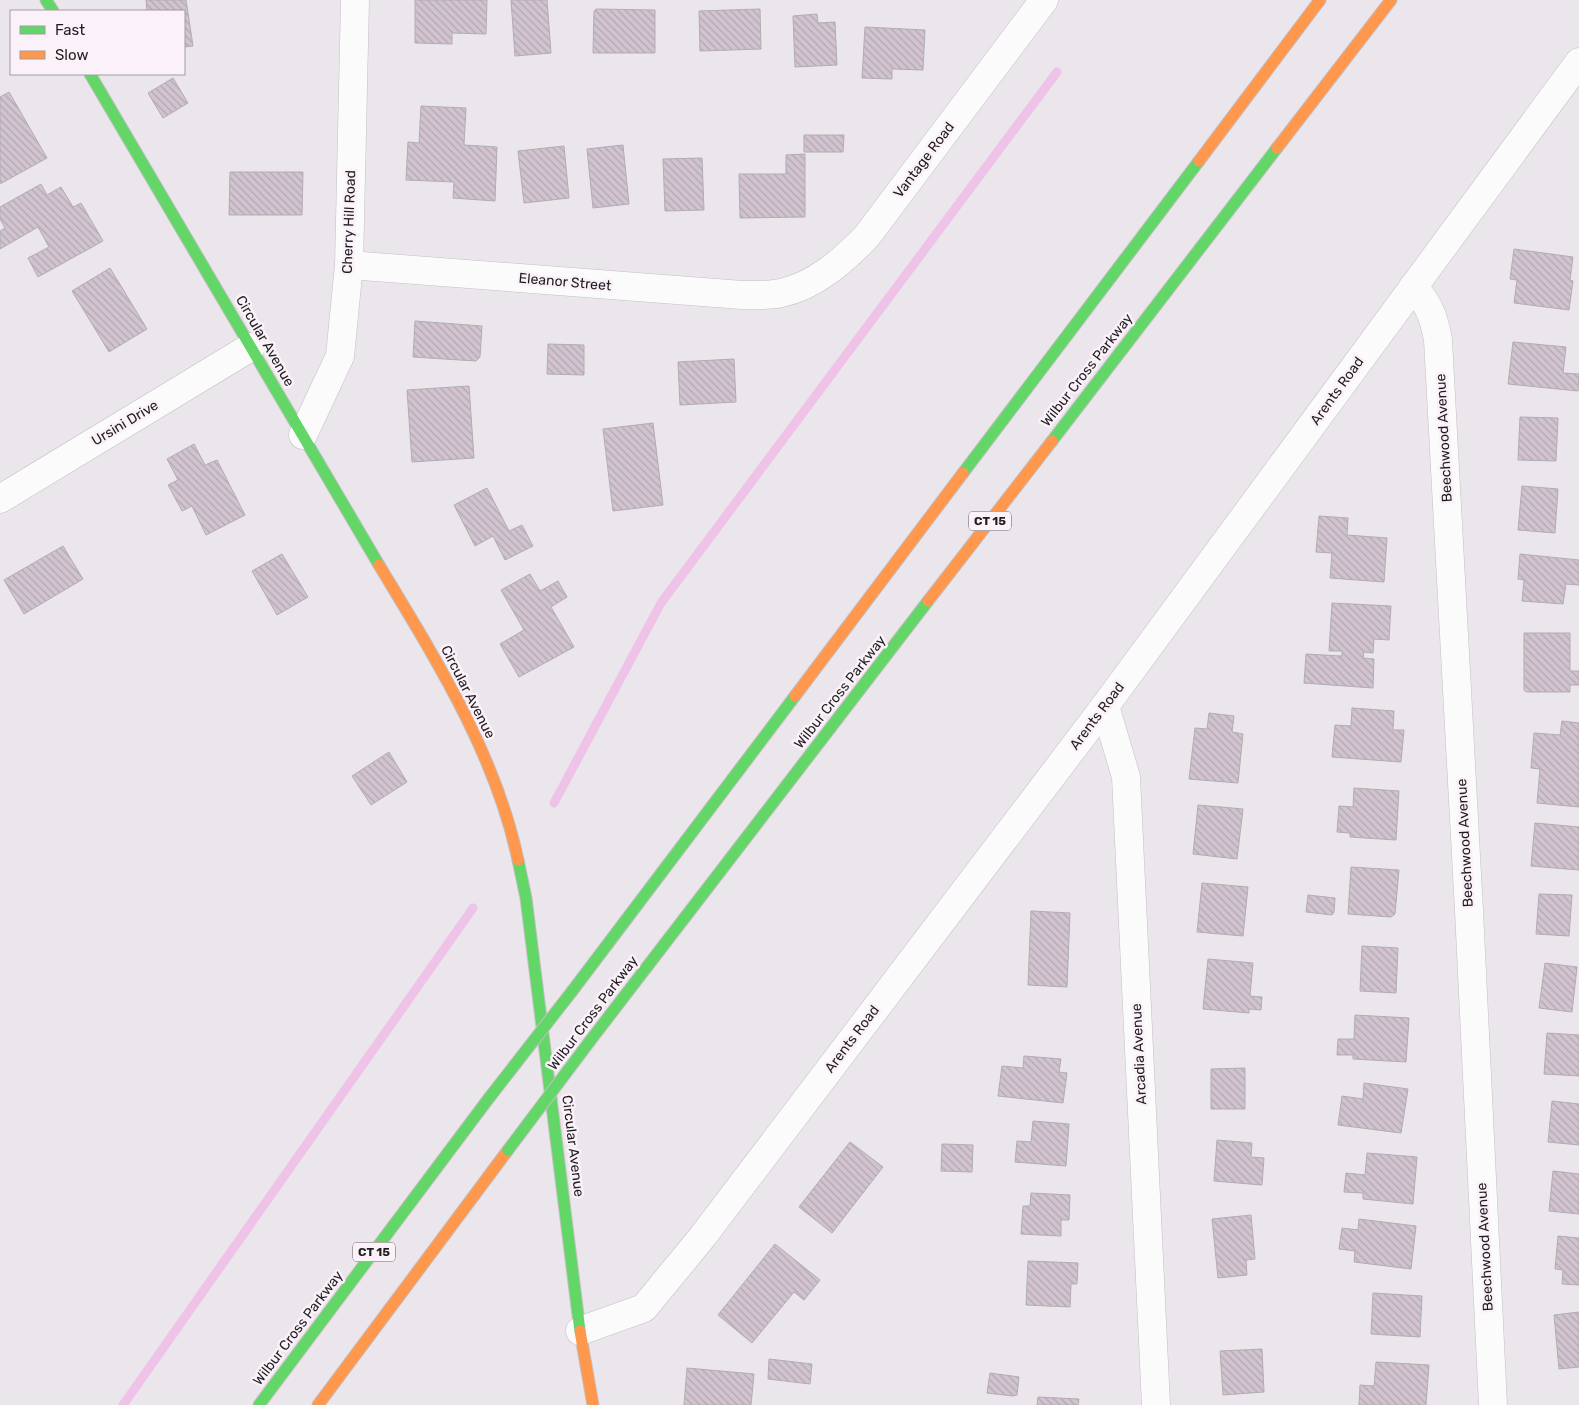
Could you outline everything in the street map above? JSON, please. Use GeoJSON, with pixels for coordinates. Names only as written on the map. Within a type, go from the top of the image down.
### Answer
{"type":"FeatureCollection","features":[{"type":"Feature","properties":{"kind":"main road","name":"Wilbur Cross Parkway"},"geometry":{"type":"LineString","coordinates":[[259,1405],[1320,0]]}},
{"type":"Feature","properties":{"kind":"main road","name":"Wilbur Cross Parkway"},"geometry":{"type":"LineString","coordinates":[[318,1405],[590,1041],[1391,0]]}},
{"type":"Feature","properties":{"kind":"main road","name":"Circular Avenue"},"geometry":{"type":"LineString","coordinates":[[91,75],[425,642],[465,713],[498,786],[513,836],[528,907],[580,1331],[593,1405]]}},
{"type":"Feature","properties":{"kind":"street","name":"Cherry Hill Road"},"geometry":{"type":"LineString","coordinates":[[303,435],[340,356],[349,265],[355,0]]}},
{"type":"Feature","properties":{"kind":"street","name":"Vantage Road"},"geometry":{"type":"LineString","coordinates":[[781,293],[806,284],[828,271],[849,255],[867,236],[1034,3]]}},
{"type":"Feature","properties":{"kind":"street","name":"Arents Road"},"geometry":{"type":"LineString","coordinates":[[580,1331],[644,1308],[703,1236],[1105,706],[1579,62]]}},
{"type":"Feature","properties":{"kind":"street","name":"Eleanor Street"},"geometry":{"type":"LineString","coordinates":[[349,265],[703,294],[742,296],[781,293]]}},
{"type":"Feature","properties":{"kind":"street","name":"Beechwood Avenue"},"geometry":{"type":"LineString","coordinates":[[1414,287],[1424,298],[1434,320],[1438,340],[1469,902],[1493,1405]]}},
{"type":"Feature","properties":{"kind":"street","name":"Ursini Drive"},"geometry":{"type":"LineString","coordinates":[[0,498],[250,347]]}},
{"type":"Feature","properties":{"kind":"street","name":"Arcadia Avenue"},"geometry":{"type":"LineString","coordinates":[[1105,706],[1126,777],[1156,1405]]}},
{"type":"Feature","properties":{"kind":"building"},"geometry":{"type":"Polygon","coordinates":[[[146,0],[186,0],[193,46],[185,47],[185,10],[147,10],[146,0]]]}},
{"type":"Feature","properties":{"kind":"building"},"geometry":{"type":"Polygon","coordinates":[[[415,0],[487,0],[486,34],[452,33],[452,44],[415,43],[415,0]]]}},
{"type":"Feature","properties":{"kind":"building"},"geometry":{"type":"Polygon","coordinates":[[[511,0],[547,0],[551,53],[515,56],[511,0]]]}},
{"type":"Feature","properties":{"kind":"building"},"geometry":{"type":"Polygon","coordinates":[[[596,9],[655,10],[655,53],[593,53],[594,11],[596,9]]]}},
{"type":"Feature","properties":{"kind":"building"},"geometry":{"type":"Polygon","coordinates":[[[760,9],[761,49],[700,51],[699,11],[760,9]]]}},
{"type":"Feature","properties":{"kind":"building"},"geometry":{"type":"Polygon","coordinates":[[[817,14],[818,23],[835,22],[837,65],[795,67],[793,16],[817,14]]]}},
{"type":"Feature","properties":{"kind":"building"},"geometry":{"type":"Polygon","coordinates":[[[865,27],[925,30],[923,70],[892,69],[892,79],[862,78],[865,27]]]}},
{"type":"Feature","properties":{"kind":"building"},"geometry":{"type":"Polygon","coordinates":[[[173,78],[188,103],[163,118],[148,93],[173,78]]]}},
{"type":"Feature","properties":{"kind":"building"},"geometry":{"type":"Polygon","coordinates":[[[9,92],[47,158],[0,184],[0,97],[9,92]]]}},
{"type":"Feature","properties":{"kind":"building"},"geometry":{"type":"Polygon","coordinates":[[[421,106],[466,108],[464,145],[497,147],[495,201],[453,198],[454,182],[406,180],[408,142],[419,143],[421,106]]]}},
{"type":"Feature","properties":{"kind":"building"},"geometry":{"type":"Polygon","coordinates":[[[804,135],[844,135],[843,152],[804,152],[804,135]]]}},
{"type":"Feature","properties":{"kind":"building"},"geometry":{"type":"Polygon","coordinates":[[[623,145],[629,204],[593,208],[587,149],[623,145]]]}},
{"type":"Feature","properties":{"kind":"building"},"geometry":{"type":"Polygon","coordinates":[[[564,146],[569,198],[524,203],[518,151],[564,146]]]}},
{"type":"Feature","properties":{"kind":"building"},"geometry":{"type":"Polygon","coordinates":[[[805,154],[805,217],[740,218],[739,174],[786,174],[786,155],[805,154]]]}},
{"type":"Feature","properties":{"kind":"building"},"geometry":{"type":"Polygon","coordinates":[[[702,158],[704,210],[665,211],[663,159],[702,158]]]}},
{"type":"Feature","properties":{"kind":"building"},"geometry":{"type":"Polygon","coordinates":[[[230,172],[303,172],[302,215],[229,215],[230,172]]]}},
{"type":"Feature","properties":{"kind":"building"},"geometry":{"type":"Polygon","coordinates":[[[41,184],[47,195],[61,187],[73,207],[81,203],[103,241],[38,277],[28,258],[49,247],[38,227],[0,249],[0,231],[5,228],[0,219],[0,207],[41,184]]]}},
{"type":"Feature","properties":{"kind":"building"},"geometry":{"type":"Polygon","coordinates":[[[1514,249],[1573,257],[1570,280],[1573,281],[1569,310],[1514,303],[1517,280],[1510,279],[1514,249]]]}},
{"type":"Feature","properties":{"kind":"building"},"geometry":{"type":"Polygon","coordinates":[[[110,268],[147,329],[109,352],[72,291],[110,268]]]}},
{"type":"Feature","properties":{"kind":"building"},"geometry":{"type":"Polygon","coordinates":[[[415,321],[482,326],[480,357],[476,361],[413,357],[415,321]]]}},
{"type":"Feature","properties":{"kind":"building"},"geometry":{"type":"Polygon","coordinates":[[[1513,342],[1566,347],[1563,373],[1579,374],[1578,391],[1508,384],[1513,342]]]}},
{"type":"Feature","properties":{"kind":"building"},"geometry":{"type":"Polygon","coordinates":[[[548,344],[584,345],[584,375],[547,374],[548,344]]]}},
{"type":"Feature","properties":{"kind":"building"},"geometry":{"type":"Polygon","coordinates":[[[734,359],[736,402],[680,405],[678,362],[734,359]]]}},
{"type":"Feature","properties":{"kind":"building"},"geometry":{"type":"Polygon","coordinates":[[[469,386],[474,458],[412,462],[407,390],[469,386]]]}},
{"type":"Feature","properties":{"kind":"building"},"geometry":{"type":"Polygon","coordinates":[[[1520,417],[1558,418],[1556,461],[1518,460],[1520,417]]]}},
{"type":"Feature","properties":{"kind":"building"},"geometry":{"type":"Polygon","coordinates":[[[653,423],[663,505],[613,511],[603,429],[653,423]]]}},
{"type":"Feature","properties":{"kind":"building"},"geometry":{"type":"Polygon","coordinates":[[[194,444],[205,465],[217,460],[245,515],[206,535],[192,506],[182,511],[168,485],[178,480],[167,459],[194,444]]]}},
{"type":"Feature","properties":{"kind":"building"},"geometry":{"type":"Polygon","coordinates":[[[1522,486],[1558,489],[1555,533],[1518,530],[1522,486]]]}},
{"type":"Feature","properties":{"kind":"building"},"geometry":{"type":"Polygon","coordinates":[[[487,488],[509,531],[522,525],[533,546],[505,560],[493,536],[475,546],[454,505],[487,488]]]}},
{"type":"Feature","properties":{"kind":"building"},"geometry":{"type":"Polygon","coordinates":[[[1319,516],[1348,518],[1347,535],[1387,538],[1384,582],[1330,578],[1332,553],[1316,552],[1319,516]]]}},
{"type":"Feature","properties":{"kind":"building"},"geometry":{"type":"Polygon","coordinates":[[[63,546],[83,579],[24,614],[4,580],[63,546]]]}},
{"type":"Feature","properties":{"kind":"building"},"geometry":{"type":"Polygon","coordinates":[[[282,554],[308,597],[277,615],[252,571],[282,554]]]}},
{"type":"Feature","properties":{"kind":"building"},"geometry":{"type":"Polygon","coordinates":[[[1520,554],[1579,560],[1579,585],[1566,584],[1563,604],[1522,601],[1524,580],[1518,579],[1520,554]]]}},
{"type":"Feature","properties":{"kind":"building"},"geometry":{"type":"Polygon","coordinates":[[[530,574],[540,591],[558,581],[567,597],[551,607],[574,647],[519,677],[500,644],[524,630],[501,590],[530,574]]]}},
{"type":"Feature","properties":{"kind":"building"},"geometry":{"type":"Polygon","coordinates":[[[1332,603],[1391,606],[1389,640],[1374,639],[1373,653],[1364,652],[1363,658],[1374,659],[1373,688],[1304,683],[1306,654],[1342,656],[1342,651],[1329,651],[1332,603]]]}},
{"type":"Feature","properties":{"kind":"building"},"geometry":{"type":"Polygon","coordinates":[[[1524,633],[1570,633],[1570,671],[1579,671],[1579,685],[1570,685],[1570,692],[1526,692],[1524,690],[1524,633]]]}},
{"type":"Feature","properties":{"kind":"building"},"geometry":{"type":"Polygon","coordinates":[[[1352,708],[1394,711],[1393,730],[1404,730],[1401,762],[1332,757],[1335,725],[1351,726],[1352,708]]]}},
{"type":"Feature","properties":{"kind":"building"},"geometry":{"type":"Polygon","coordinates":[[[1209,713],[1234,716],[1232,732],[1243,734],[1238,783],[1189,779],[1195,728],[1207,729],[1209,713]]]}},
{"type":"Feature","properties":{"kind":"building"},"geometry":{"type":"Polygon","coordinates":[[[1562,721],[1579,723],[1579,807],[1537,803],[1540,769],[1531,768],[1534,733],[1560,735],[1562,721]]]}},
{"type":"Feature","properties":{"kind":"building"},"geometry":{"type":"Polygon","coordinates":[[[389,752],[407,782],[371,805],[352,776],[389,752]]]}},
{"type":"Feature","properties":{"kind":"building"},"geometry":{"type":"Polygon","coordinates":[[[1354,788],[1399,791],[1396,840],[1350,837],[1350,833],[1337,832],[1339,806],[1353,807],[1354,788]]]}},
{"type":"Feature","properties":{"kind":"building"},"geometry":{"type":"Polygon","coordinates":[[[1198,805],[1243,809],[1237,859],[1193,854],[1198,805]]]}},
{"type":"Feature","properties":{"kind":"building"},"geometry":{"type":"Polygon","coordinates":[[[1535,823],[1579,827],[1579,870],[1531,866],[1535,823]]]}},
{"type":"Feature","properties":{"kind":"building"},"geometry":{"type":"Polygon","coordinates":[[[1351,867],[1399,870],[1395,914],[1391,917],[1348,914],[1351,867]]]}},
{"type":"Feature","properties":{"kind":"building"},"geometry":{"type":"Polygon","coordinates":[[[1202,883],[1248,887],[1243,936],[1197,932],[1202,883]]]}},
{"type":"Feature","properties":{"kind":"building"},"geometry":{"type":"Polygon","coordinates":[[[1539,894],[1572,895],[1569,936],[1536,934],[1539,894]]]}},
{"type":"Feature","properties":{"kind":"building"},"geometry":{"type":"Polygon","coordinates":[[[1308,895],[1335,898],[1332,915],[1306,912],[1308,895]]]}},
{"type":"Feature","properties":{"kind":"building"},"geometry":{"type":"Polygon","coordinates":[[[1031,911],[1070,913],[1067,987],[1028,985],[1031,911]]]}},
{"type":"Feature","properties":{"kind":"building"},"geometry":{"type":"Polygon","coordinates":[[[1362,946],[1398,948],[1396,993],[1360,991],[1362,946]]]}},
{"type":"Feature","properties":{"kind":"building"},"geometry":{"type":"Polygon","coordinates":[[[1208,959],[1253,963],[1250,996],[1262,997],[1261,1010],[1249,1009],[1249,1013],[1203,1009],[1208,959]]]}},
{"type":"Feature","properties":{"kind":"building"},"geometry":{"type":"Polygon","coordinates":[[[1545,963],[1577,967],[1572,1012],[1539,1008],[1545,963]]]}},
{"type":"Feature","properties":{"kind":"building"},"geometry":{"type":"Polygon","coordinates":[[[1355,1015],[1409,1018],[1406,1062],[1353,1059],[1353,1055],[1337,1055],[1338,1039],[1354,1039],[1355,1015]]]}},
{"type":"Feature","properties":{"kind":"building"},"geometry":{"type":"Polygon","coordinates":[[[1547,1033],[1579,1035],[1579,1076],[1544,1074],[1547,1033]]]}},
{"type":"Feature","properties":{"kind":"building"},"geometry":{"type":"Polygon","coordinates":[[[1024,1056],[1061,1059],[1059,1072],[1067,1073],[1063,1103],[998,1096],[1002,1066],[1023,1068],[1024,1056]]]}},
{"type":"Feature","properties":{"kind":"building"},"geometry":{"type":"Polygon","coordinates":[[[1245,1068],[1245,1109],[1211,1109],[1211,1069],[1245,1068]]]}},
{"type":"Feature","properties":{"kind":"building"},"geometry":{"type":"Polygon","coordinates":[[[1364,1083],[1408,1089],[1401,1133],[1338,1125],[1342,1096],[1363,1099],[1364,1083]]]}},
{"type":"Feature","properties":{"kind":"building"},"geometry":{"type":"Polygon","coordinates":[[[1552,1101],[1579,1104],[1579,1145],[1548,1142],[1552,1101]]]}},
{"type":"Feature","properties":{"kind":"building"},"geometry":{"type":"Polygon","coordinates":[[[1033,1121],[1069,1124],[1066,1166],[1015,1162],[1017,1141],[1031,1142],[1033,1121]]]}},
{"type":"Feature","properties":{"kind":"building"},"geometry":{"type":"Polygon","coordinates":[[[1217,1140],[1252,1143],[1251,1157],[1264,1158],[1262,1185],[1214,1181],[1217,1140]]]}},
{"type":"Feature","properties":{"kind":"building"},"geometry":{"type":"Polygon","coordinates":[[[850,1142],[883,1167],[832,1233],[799,1207],[850,1142]]]}},
{"type":"Feature","properties":{"kind":"building"},"geometry":{"type":"Polygon","coordinates":[[[942,1144],[973,1145],[972,1172],[941,1171],[942,1144]]]}},
{"type":"Feature","properties":{"kind":"building"},"geometry":{"type":"Polygon","coordinates":[[[1367,1153],[1417,1157],[1413,1204],[1363,1199],[1363,1193],[1344,1192],[1346,1173],[1365,1175],[1367,1153]]]}},
{"type":"Feature","properties":{"kind":"building"},"geometry":{"type":"Polygon","coordinates":[[[1553,1171],[1579,1174],[1579,1214],[1549,1211],[1553,1171]]]}},
{"type":"Feature","properties":{"kind":"building"},"geometry":{"type":"Polygon","coordinates":[[[1031,1193],[1070,1195],[1069,1220],[1061,1220],[1061,1236],[1021,1234],[1023,1206],[1030,1206],[1031,1193]]]}},
{"type":"Feature","properties":{"kind":"building"},"geometry":{"type":"Polygon","coordinates":[[[1251,1215],[1255,1259],[1246,1260],[1247,1275],[1218,1278],[1212,1219],[1251,1215]]]}},
{"type":"Feature","properties":{"kind":"building"},"geometry":{"type":"Polygon","coordinates":[[[1359,1219],[1416,1226],[1411,1269],[1354,1262],[1355,1251],[1339,1249],[1342,1228],[1358,1230],[1359,1219]]]}},
{"type":"Feature","properties":{"kind":"building"},"geometry":{"type":"Polygon","coordinates":[[[1558,1236],[1579,1238],[1579,1285],[1562,1284],[1563,1270],[1555,1269],[1558,1236]]]}},
{"type":"Feature","properties":{"kind":"building"},"geometry":{"type":"Polygon","coordinates":[[[775,1244],[820,1280],[804,1300],[794,1292],[752,1343],[718,1315],[775,1244]]]}},
{"type":"Feature","properties":{"kind":"building"},"geometry":{"type":"Polygon","coordinates":[[[1028,1261],[1078,1263],[1077,1284],[1071,1284],[1070,1307],[1026,1305],[1028,1261]]]}},
{"type":"Feature","properties":{"kind":"building"},"geometry":{"type":"Polygon","coordinates":[[[1373,1293],[1422,1296],[1420,1337],[1371,1334],[1373,1293]]]}},
{"type":"Feature","properties":{"kind":"building"},"geometry":{"type":"Polygon","coordinates":[[[1579,1312],[1579,1367],[1559,1369],[1554,1315],[1579,1312]]]}},
{"type":"Feature","properties":{"kind":"building"},"geometry":{"type":"Polygon","coordinates":[[[1262,1349],[1264,1392],[1223,1395],[1220,1351],[1262,1349]]]}},
{"type":"Feature","properties":{"kind":"building"},"geometry":{"type":"Polygon","coordinates":[[[769,1359],[812,1364],[810,1384],[768,1379],[769,1359]]]}},
{"type":"Feature","properties":{"kind":"building"},"geometry":{"type":"Polygon","coordinates":[[[1376,1362],[1429,1365],[1426,1405],[1359,1405],[1360,1385],[1374,1386],[1376,1362]]]}},
{"type":"Feature","properties":{"kind":"building"},"geometry":{"type":"Polygon","coordinates":[[[687,1368],[754,1374],[751,1405],[684,1405],[687,1368]]]}},
{"type":"Feature","properties":{"kind":"building"},"geometry":{"type":"Polygon","coordinates":[[[990,1373],[1019,1377],[1017,1395],[987,1393],[990,1373]]]}},
{"type":"Feature","properties":{"kind":"building"},"geometry":{"type":"Polygon","coordinates":[[[1038,1397],[1079,1399],[1078,1405],[1037,1405],[1038,1397]]]}},
{"type":"Feature","properties":{"kind":"waterway"},"geometry":{"type":"LineString","coordinates":[[554,803],[661,603],[1057,72]]}},
{"type":"Feature","properties":{"kind":"waterway"},"geometry":{"type":"LineString","coordinates":[[123,1405],[473,908]]}},
{"type":"Feature","properties":{"kind":"traffic: fast"},"geometry":{"type":"LineString","coordinates":[[46,0],[52,10]]}},
{"type":"Feature","properties":{"kind":"traffic: fast"},"geometry":{"type":"LineString","coordinates":[[91,75],[379,565]]}},
{"type":"Feature","properties":{"kind":"traffic: fast"},"geometry":{"type":"LineString","coordinates":[[1052,441],[1277,148]]}},
{"type":"Feature","properties":{"kind":"traffic: fast"},"geometry":{"type":"LineString","coordinates":[[963,473],[1199,161]]}},
{"type":"Feature","properties":{"kind":"traffic: fast"},"geometry":{"type":"LineString","coordinates":[[590,1041],[928,601]]}},
{"type":"Feature","properties":{"kind":"traffic: fast"},"geometry":{"type":"LineString","coordinates":[[573,990],[795,696]]}},
{"type":"Feature","properties":{"kind":"traffic: fast"},"geometry":{"type":"LineString","coordinates":[[518,860],[526,898],[580,1331]]}},
{"type":"Feature","properties":{"kind":"traffic: fast"},"geometry":{"type":"LineString","coordinates":[[489,1098],[573,990]]}},
{"type":"Feature","properties":{"kind":"traffic: fast"},"geometry":{"type":"LineString","coordinates":[[508,1150],[590,1041]]}},
{"type":"Feature","properties":{"kind":"traffic: fast"},"geometry":{"type":"LineString","coordinates":[[259,1405],[489,1098]]}},
{"type":"Feature","properties":{"kind":"traffic: slow"},"geometry":{"type":"LineString","coordinates":[[1199,161],[1320,0]]}},
{"type":"Feature","properties":{"kind":"traffic: slow"},"geometry":{"type":"LineString","coordinates":[[1277,148],[1391,0]]}},
{"type":"Feature","properties":{"kind":"traffic: slow"},"geometry":{"type":"LineString","coordinates":[[928,601],[1052,441]]}},
{"type":"Feature","properties":{"kind":"traffic: slow"},"geometry":{"type":"LineString","coordinates":[[795,696],[963,473]]}},
{"type":"Feature","properties":{"kind":"traffic: slow"},"geometry":{"type":"LineString","coordinates":[[379,565],[442,671],[479,744],[508,820],[518,860]]}},
{"type":"Feature","properties":{"kind":"traffic: slow"},"geometry":{"type":"LineString","coordinates":[[318,1405],[508,1150]]}},
{"type":"Feature","properties":{"kind":"traffic: slow"},"geometry":{"type":"LineString","coordinates":[[580,1331],[593,1405]]}}]}
